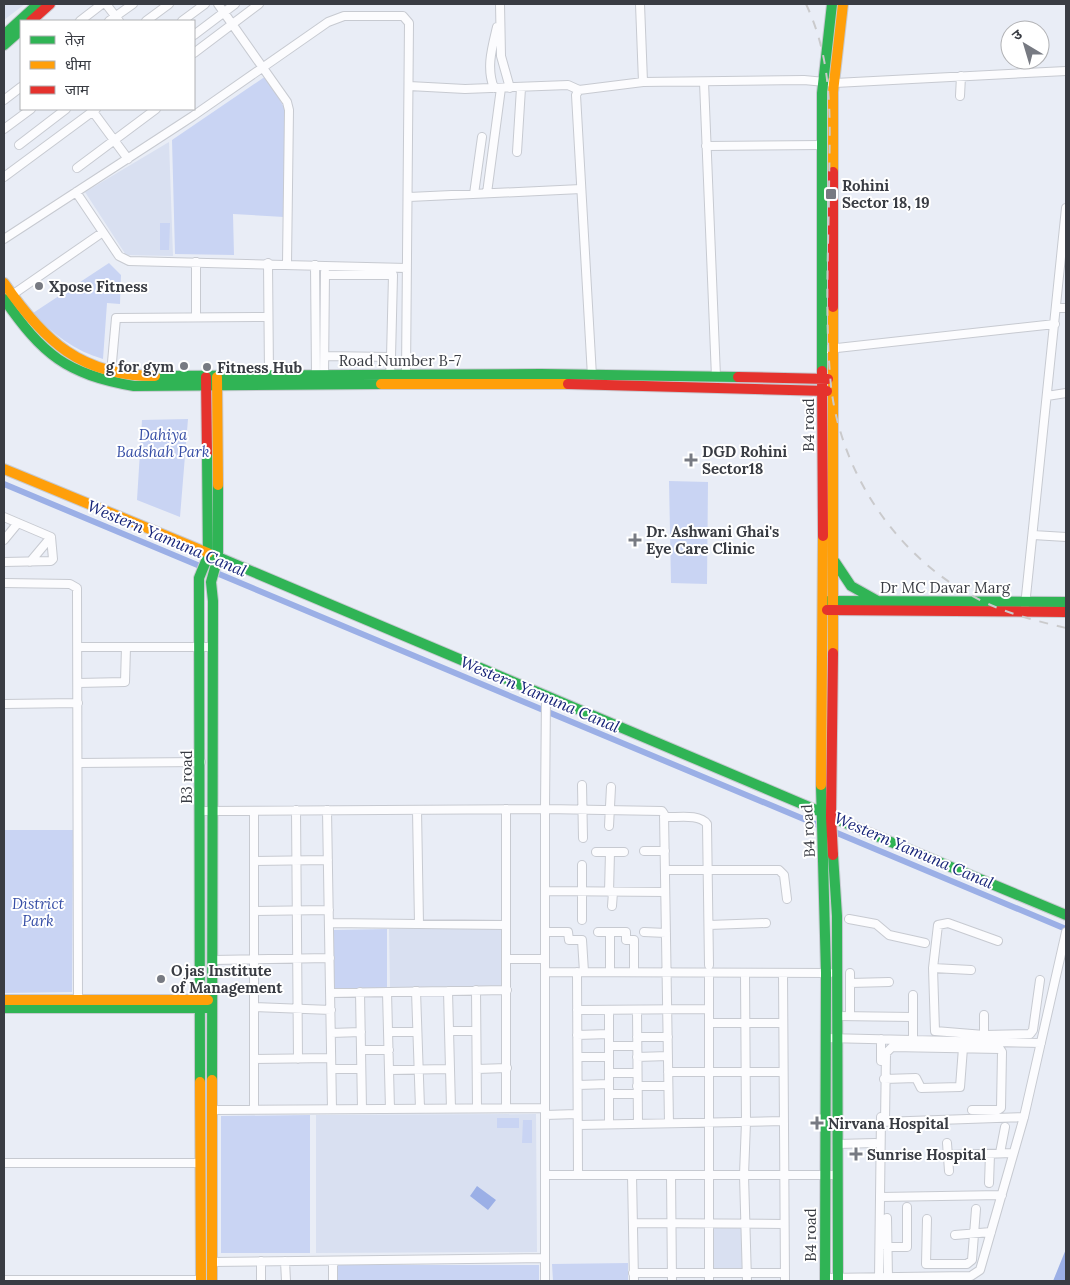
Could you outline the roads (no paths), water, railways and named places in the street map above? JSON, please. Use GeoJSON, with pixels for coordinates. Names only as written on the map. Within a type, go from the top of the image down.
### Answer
{"type":"FeatureCollection","features":[{"type":"Feature","properties":{"kind":"street"},"geometry":{"type":"LineString","coordinates":[[25,20],[38,4]]}},
{"type":"Feature","properties":{"kind":"street"},"geometry":{"type":"LineString","coordinates":[[27,20],[50,4]]}},
{"type":"Feature","properties":{"kind":"street"},"geometry":{"type":"LineString","coordinates":[[81,20],[104,4],[115,20],[132,4]]}},
{"type":"Feature","properties":{"kind":"street"},"geometry":{"type":"LineString","coordinates":[[147,20],[169,4]]}},
{"type":"Feature","properties":{"kind":"street"},"geometry":{"type":"LineString","coordinates":[[183,20],[205,4]]}},
{"type":"Feature","properties":{"kind":"street"},"geometry":{"type":"LineString","coordinates":[[218,4],[283,94],[289,110],[287,264]]}},
{"type":"Feature","properties":{"kind":"street"},"geometry":{"type":"LineString","coordinates":[[195,34],[235,4]]}},
{"type":"Feature","properties":{"kind":"street"},"geometry":{"type":"LineString","coordinates":[[195,52],[259,4]]}},
{"type":"Feature","properties":{"kind":"street"},"geometry":{"type":"LineString","coordinates":[[500,4],[501,56],[510,88]]}},
{"type":"Feature","properties":{"kind":"street"},"geometry":{"type":"LineString","coordinates":[[640,4],[644,82]]}},
{"type":"Feature","properties":{"kind":"street","name":"B4 road"},"geometry":{"type":"LineString","coordinates":[[828,606],[833,558],[822,390],[822,145],[823,83],[832,4]]}},
{"type":"Feature","properties":{"kind":"street","name":"B4 road"},"geometry":{"type":"LineString","coordinates":[[825,1280],[826,973],[824,843],[826,817],[828,482],[834,392],[835,83],[843,4]]}},
{"type":"Feature","properties":{"kind":"street"},"geometry":{"type":"LineString","coordinates":[[4,239],[193,116],[336,17],[403,16],[409,23],[409,196],[403,379]]}},
{"type":"Feature","properties":{"kind":"street"},"geometry":{"type":"LineString","coordinates":[[487,193],[497,88],[490,76],[491,52],[500,16]]}},
{"type":"Feature","properties":{"kind":"street"},"geometry":{"type":"LineString","coordinates":[[4,35],[20,25]]}},
{"type":"Feature","properties":{"kind":"street"},"geometry":{"type":"LineString","coordinates":[[4,45],[20,26]]}},
{"type":"Feature","properties":{"kind":"street"},"geometry":{"type":"LineString","coordinates":[[409,86],[465,89],[568,85],[579,90],[644,82],[804,80],[835,83],[1066,71]]}},
{"type":"Feature","properties":{"kind":"street"},"geometry":{"type":"LineString","coordinates":[[960,96],[961,76]]}},
{"type":"Feature","properties":{"kind":"street"},"geometry":{"type":"LineString","coordinates":[[704,82],[716,377]]}},
{"type":"Feature","properties":{"kind":"street"},"geometry":{"type":"LineString","coordinates":[[4,100],[20,88]]}},
{"type":"Feature","properties":{"kind":"street"},"geometry":{"type":"LineString","coordinates":[[517,152],[521,88]]}},
{"type":"Feature","properties":{"kind":"street"},"geometry":{"type":"LineString","coordinates":[[579,90],[576,95],[592,376]]}},
{"type":"Feature","properties":{"kind":"street"},"geometry":{"type":"LineString","coordinates":[[4,129],[30,110]]}},
{"type":"Feature","properties":{"kind":"street"},"geometry":{"type":"LineString","coordinates":[[19,145],[65,110]]}},
{"type":"Feature","properties":{"kind":"street"},"geometry":{"type":"LineString","coordinates":[[4,177],[92,110]]}},
{"type":"Feature","properties":{"kind":"street"},"geometry":{"type":"LineString","coordinates":[[94,110],[128,159]]}},
{"type":"Feature","properties":{"kind":"street"},"geometry":{"type":"LineString","coordinates":[[77,168],[155,110]]}},
{"type":"Feature","properties":{"kind":"street"},"geometry":{"type":"LineString","coordinates":[[189,110],[193,116]]}},
{"type":"Feature","properties":{"kind":"street"},"geometry":{"type":"LineString","coordinates":[[474,194],[482,137]]}},
{"type":"Feature","properties":{"kind":"street"},"geometry":{"type":"LineString","coordinates":[[706,146],[822,145]]}},
{"type":"Feature","properties":{"kind":"street"},"geometry":{"type":"LineString","coordinates":[[409,196],[581,189]]}},
{"type":"Feature","properties":{"kind":"street"},"geometry":{"type":"LineString","coordinates":[[76,192],[123,259],[407,268]]}},
{"type":"Feature","properties":{"kind":"street"},"geometry":{"type":"LineString","coordinates":[[1025,607],[1064,244],[1066,208]]}},
{"type":"Feature","properties":{"kind":"street"},"geometry":{"type":"LineString","coordinates":[[8,297],[103,232]]}},
{"type":"Feature","properties":{"kind":"street"},"geometry":{"type":"LineString","coordinates":[[196,262],[196,317]]}},
{"type":"Feature","properties":{"kind":"street"},"geometry":{"type":"LineString","coordinates":[[268,264],[269,375]]}},
{"type":"Feature","properties":{"kind":"street"},"geometry":{"type":"LineString","coordinates":[[315,265],[320,375]]}},
{"type":"Feature","properties":{"kind":"street"},"geometry":{"type":"LineString","coordinates":[[320,375],[325,356],[325,265]]}},
{"type":"Feature","properties":{"kind":"street"},"geometry":{"type":"LineString","coordinates":[[325,275],[393,275],[390,375]]}},
{"type":"Feature","properties":{"kind":"street","name":"Road Number B-7"},"geometry":{"type":"LineString","coordinates":[[4,283],[8,297],[31,336],[55,358],[77,372],[101,381],[134,386],[206,381],[541,379],[834,392]]}},
{"type":"Feature","properties":{"kind":"street","name":"Road Number B-7"},"geometry":{"type":"LineString","coordinates":[[8,297],[39,330],[63,351],[83,364],[111,373],[206,381]]}},
{"type":"Feature","properties":{"kind":"street"},"geometry":{"type":"LineString","coordinates":[[1056,308],[1066,308]]}},
{"type":"Feature","properties":{"kind":"street"},"geometry":{"type":"LineString","coordinates":[[391,316],[406,316]]}},
{"type":"Feature","properties":{"kind":"street"},"geometry":{"type":"LineString","coordinates":[[111,373],[116,318],[268,317]]}},
{"type":"Feature","properties":{"kind":"street"},"geometry":{"type":"LineString","coordinates":[[822,349],[1054,324]]}},
{"type":"Feature","properties":{"kind":"street"},"geometry":{"type":"LineString","coordinates":[[325,356],[391,357]]}},
{"type":"Feature","properties":{"kind":"street","name":"Road Number B-7"},"geometry":{"type":"LineString","coordinates":[[217,381],[269,375],[390,375],[403,379]]}},
{"type":"Feature","properties":{"kind":"street","name":"Road Number B-7"},"geometry":{"type":"LineString","coordinates":[[541,379],[592,376],[834,379]]}},
{"type":"Feature","properties":{"kind":"street"},"geometry":{"type":"LineString","coordinates":[[206,381],[213,557]]}},
{"type":"Feature","properties":{"kind":"street"},"geometry":{"type":"LineString","coordinates":[[213,557],[217,381]]}},
{"type":"Feature","properties":{"kind":"street"},"geometry":{"type":"LineString","coordinates":[[1047,396],[1066,393]]}},
{"type":"Feature","properties":{"kind":"street"},"geometry":{"type":"LineString","coordinates":[[4,469],[826,817],[1066,915]]}},
{"type":"Feature","properties":{"kind":"street"},"geometry":{"type":"LineString","coordinates":[[4,517],[51,537]]}},
{"type":"Feature","properties":{"kind":"street"},"geometry":{"type":"LineString","coordinates":[[4,540],[18,523]]}},
{"type":"Feature","properties":{"kind":"street"},"geometry":{"type":"LineString","coordinates":[[1033,535],[1066,537]]}},
{"type":"Feature","properties":{"kind":"street"},"geometry":{"type":"LineString","coordinates":[[30,562],[51,537]]}},
{"type":"Feature","properties":{"kind":"street"},"geometry":{"type":"LineString","coordinates":[[4,562],[52,561],[51,537]]}},
{"type":"Feature","properties":{"kind":"street","name":"B3 road"},"geometry":{"type":"LineString","coordinates":[[201,1281],[200,578],[213,557]]}},
{"type":"Feature","properties":{"kind":"street","name":"B3 road"},"geometry":{"type":"LineString","coordinates":[[212,1281],[213,647],[211,582],[213,557]]}},
{"type":"Feature","properties":{"kind":"street"},"geometry":{"type":"LineString","coordinates":[[833,558],[851,586],[880,602]]}},
{"type":"Feature","properties":{"kind":"street"},"geometry":{"type":"LineString","coordinates":[[4,584],[70,584],[76,586],[78,647],[78,1004]]}},
{"type":"Feature","properties":{"kind":"street","name":"Dr MC Davar Marg"},"geometry":{"type":"LineString","coordinates":[[828,606],[880,602],[1025,607],[1066,602]]}},
{"type":"Feature","properties":{"kind":"street"},"geometry":{"type":"LineString","coordinates":[[828,606],[1025,607],[1066,612]]}},
{"type":"Feature","properties":{"kind":"street"},"geometry":{"type":"LineString","coordinates":[[78,647],[213,647]]}},
{"type":"Feature","properties":{"kind":"street"},"geometry":{"type":"LineString","coordinates":[[78,683],[125,682],[126,647]]}},
{"type":"Feature","properties":{"kind":"street"},"geometry":{"type":"LineString","coordinates":[[545,1281],[546,699]]}},
{"type":"Feature","properties":{"kind":"street"},"geometry":{"type":"LineString","coordinates":[[4,704],[78,703]]}},
{"type":"Feature","properties":{"kind":"street"},"geometry":{"type":"LineString","coordinates":[[78,763],[201,762]]}},
{"type":"Feature","properties":{"kind":"street"},"geometry":{"type":"LineString","coordinates":[[582,785],[583,838]]}},
{"type":"Feature","properties":{"kind":"street"},"geometry":{"type":"LineString","coordinates":[[609,826],[612,787]]}},
{"type":"Feature","properties":{"kind":"street"},"geometry":{"type":"LineString","coordinates":[[201,811],[506,809],[662,811],[664,817],[666,870],[669,1123]]}},
{"type":"Feature","properties":{"kind":"street"},"geometry":{"type":"LineString","coordinates":[[506,809],[506,1108]]}},
{"type":"Feature","properties":{"kind":"street"},"geometry":{"type":"LineString","coordinates":[[296,810],[298,1059]]}},
{"type":"Feature","properties":{"kind":"street"},"geometry":{"type":"LineString","coordinates":[[327,810],[332,1109]]}},
{"type":"Feature","properties":{"kind":"street"},"geometry":{"type":"LineString","coordinates":[[417,810],[419,924]]}},
{"type":"Feature","properties":{"kind":"street"},"geometry":{"type":"LineString","coordinates":[[254,811],[254,1110]]}},
{"type":"Feature","properties":{"kind":"street"},"geometry":{"type":"LineString","coordinates":[[664,817],[704,820],[709,833],[708,1277]]}},
{"type":"Feature","properties":{"kind":"street","name":"B4 road"},"geometry":{"type":"LineString","coordinates":[[826,817],[834,849],[838,973],[838,1280]]}},
{"type":"Feature","properties":{"kind":"street"},"geometry":{"type":"LineString","coordinates":[[644,851],[665,850]]}},
{"type":"Feature","properties":{"kind":"street"},"geometry":{"type":"LineString","coordinates":[[596,852],[624,852]]}},
{"type":"Feature","properties":{"kind":"street"},"geometry":{"type":"LineString","coordinates":[[610,852],[612,906]]}},
{"type":"Feature","properties":{"kind":"street"},"geometry":{"type":"LineString","coordinates":[[254,861],[328,860]]}},
{"type":"Feature","properties":{"kind":"street"},"geometry":{"type":"LineString","coordinates":[[582,865],[582,920]]}},
{"type":"Feature","properties":{"kind":"street"},"geometry":{"type":"LineString","coordinates":[[666,870],[779,870],[784,876],[787,899]]}},
{"type":"Feature","properties":{"kind":"street"},"geometry":{"type":"LineString","coordinates":[[545,891],[665,892]]}},
{"type":"Feature","properties":{"kind":"street"},"geometry":{"type":"LineString","coordinates":[[254,911],[329,910]]}},
{"type":"Feature","properties":{"kind":"street"},"geometry":{"type":"LineString","coordinates":[[849,919],[876,924],[889,935],[925,943]]}},
{"type":"Feature","properties":{"kind":"street"},"geometry":{"type":"LineString","coordinates":[[972,1110],[998,1110],[1002,1108],[1002,1052],[998,1048],[960,1042],[937,1032],[933,1028],[933,968],[936,929],[943,922],[998,941]]}},
{"type":"Feature","properties":{"kind":"street"},"geometry":{"type":"LineString","coordinates":[[329,923],[506,925]]}},
{"type":"Feature","properties":{"kind":"street"},"geometry":{"type":"LineString","coordinates":[[708,925],[766,923]]}},
{"type":"Feature","properties":{"kind":"street"},"geometry":{"type":"LineString","coordinates":[[545,932],[568,932],[569,940],[582,940],[577,1010],[578,1175]]}},
{"type":"Feature","properties":{"kind":"street"},"geometry":{"type":"LineString","coordinates":[[598,932],[626,932],[626,940],[634,940],[634,972]]}},
{"type":"Feature","properties":{"kind":"street"},"geometry":{"type":"LineString","coordinates":[[610,932],[610,972]]}},
{"type":"Feature","properties":{"kind":"street"},"geometry":{"type":"LineString","coordinates":[[644,932],[666,933]]}},
{"type":"Feature","properties":{"kind":"street"},"geometry":{"type":"LineString","coordinates":[[825,1280],[928,1279],[976,1274],[980,1270],[1024,1117],[1066,934]]}},
{"type":"Feature","properties":{"kind":"street"},"geometry":{"type":"LineString","coordinates":[[212,960],[330,958]]}},
{"type":"Feature","properties":{"kind":"street"},"geometry":{"type":"LineString","coordinates":[[506,959],[545,959]]}},
{"type":"Feature","properties":{"kind":"street"},"geometry":{"type":"LineString","coordinates":[[933,968],[971,970]]}},
{"type":"Feature","properties":{"kind":"street"},"geometry":{"type":"LineString","coordinates":[[545,972],[667,972],[709,969],[744,973],[838,973]]}},
{"type":"Feature","properties":{"kind":"street"},"geometry":{"type":"LineString","coordinates":[[744,973],[746,1122],[744,1175],[747,1277]]}},
{"type":"Feature","properties":{"kind":"street"},"geometry":{"type":"LineString","coordinates":[[633,1272],[672,1277],[784,1277],[783,973]]}},
{"type":"Feature","properties":{"kind":"street"},"geometry":{"type":"LineString","coordinates":[[850,973],[850,1016]]}},
{"type":"Feature","properties":{"kind":"street"},"geometry":{"type":"LineString","coordinates":[[884,1278],[880,1197],[886,1053],[890,1048],[960,1042],[984,1036],[1030,1034],[1033,1030],[1040,980]]}},
{"type":"Feature","properties":{"kind":"street"},"geometry":{"type":"LineString","coordinates":[[850,983],[888,982]]}},
{"type":"Feature","properties":{"kind":"street"},"geometry":{"type":"LineString","coordinates":[[476,990],[477,1108]]}},
{"type":"Feature","properties":{"kind":"street"},"geometry":{"type":"LineString","coordinates":[[330,993],[507,990]]}},
{"type":"Feature","properties":{"kind":"street"},"geometry":{"type":"LineString","coordinates":[[416,991],[420,1108]]}},
{"type":"Feature","properties":{"kind":"street"},"geometry":{"type":"LineString","coordinates":[[448,991],[451,1108]]}},
{"type":"Feature","properties":{"kind":"street"},"geometry":{"type":"LineString","coordinates":[[360,992],[362,1109]]}},
{"type":"Feature","properties":{"kind":"street"},"geometry":{"type":"LineString","coordinates":[[388,992],[390,1109]]}},
{"type":"Feature","properties":{"kind":"street"},"geometry":{"type":"LineString","coordinates":[[913,995],[913,1040]]}},
{"type":"Feature","properties":{"kind":"street"},"geometry":{"type":"LineString","coordinates":[[4,1000],[78,1004],[212,1004]]}},
{"type":"Feature","properties":{"kind":"street"},"geometry":{"type":"LineString","coordinates":[[4,1008],[78,1004]]}},
{"type":"Feature","properties":{"kind":"street"},"geometry":{"type":"LineString","coordinates":[[254,1007],[331,1010]]}},
{"type":"Feature","properties":{"kind":"street"},"geometry":{"type":"LineString","coordinates":[[577,1010],[709,1009]]}},
{"type":"Feature","properties":{"kind":"street"},"geometry":{"type":"LineString","coordinates":[[609,1010],[609,1124]]}},
{"type":"Feature","properties":{"kind":"street"},"geometry":{"type":"LineString","coordinates":[[637,1010],[638,1124]]}},
{"type":"Feature","properties":{"kind":"street"},"geometry":{"type":"LineString","coordinates":[[984,1015],[984,1036]]}},
{"type":"Feature","properties":{"kind":"street"},"geometry":{"type":"LineString","coordinates":[[838,1016],[913,1017]]}},
{"type":"Feature","properties":{"kind":"street"},"geometry":{"type":"LineString","coordinates":[[709,1024],[783,1023]]}},
{"type":"Feature","properties":{"kind":"street"},"geometry":{"type":"LineString","coordinates":[[449,1031],[476,1031]]}},
{"type":"Feature","properties":{"kind":"street"},"geometry":{"type":"LineString","coordinates":[[331,1032],[361,1032]]}},
{"type":"Feature","properties":{"kind":"street"},"geometry":{"type":"LineString","coordinates":[[388,1032],[417,1032]]}},
{"type":"Feature","properties":{"kind":"street"},"geometry":{"type":"LineString","coordinates":[[577,1035],[609,1034]]}},
{"type":"Feature","properties":{"kind":"street"},"geometry":{"type":"LineString","coordinates":[[637,1037],[668,1037]]}},
{"type":"Feature","properties":{"kind":"street"},"geometry":{"type":"LineString","coordinates":[[826,1038],[1041,1043]]}},
{"type":"Feature","properties":{"kind":"street"},"geometry":{"type":"LineString","coordinates":[[880,1039],[883,1122]]}},
{"type":"Feature","properties":{"kind":"street"},"geometry":{"type":"LineString","coordinates":[[884,1079],[917,1078],[921,1088],[960,1087],[960,1042]]}},
{"type":"Feature","properties":{"kind":"street"},"geometry":{"type":"LineString","coordinates":[[609,1046],[637,1046]]}},
{"type":"Feature","properties":{"kind":"street"},"geometry":{"type":"LineString","coordinates":[[361,1050],[389,1050]]}},
{"type":"Feature","properties":{"kind":"street"},"geometry":{"type":"LineString","coordinates":[[637,1057],[668,1056]]}},
{"type":"Feature","properties":{"kind":"street"},"geometry":{"type":"LineString","coordinates":[[578,1057],[609,1057]]}},
{"type":"Feature","properties":{"kind":"street"},"geometry":{"type":"LineString","coordinates":[[254,1059],[331,1058]]}},
{"type":"Feature","properties":{"kind":"street"},"geometry":{"type":"LineString","coordinates":[[476,1069],[507,1068]]}},
{"type":"Feature","properties":{"kind":"street"},"geometry":{"type":"LineString","coordinates":[[332,1069],[361,1069]]}},
{"type":"Feature","properties":{"kind":"street"},"geometry":{"type":"LineString","coordinates":[[389,1070],[450,1069]]}},
{"type":"Feature","properties":{"kind":"street"},"geometry":{"type":"LineString","coordinates":[[668,1072],[783,1072]]}},
{"type":"Feature","properties":{"kind":"street"},"geometry":{"type":"LineString","coordinates":[[609,1073],[637,1073]]}},
{"type":"Feature","properties":{"kind":"street"},"geometry":{"type":"LineString","coordinates":[[578,1085],[609,1084]]}},
{"type":"Feature","properties":{"kind":"street"},"geometry":{"type":"LineString","coordinates":[[609,1094],[668,1086]]}},
{"type":"Feature","properties":{"kind":"street"},"geometry":{"type":"LineString","coordinates":[[212,1110],[506,1108],[577,1114]]}},
{"type":"Feature","properties":{"kind":"street"},"geometry":{"type":"LineString","coordinates":[[883,1122],[1024,1117]]}},
{"type":"Feature","properties":{"kind":"street"},"geometry":{"type":"LineString","coordinates":[[578,1125],[784,1121]]}},
{"type":"Feature","properties":{"kind":"street"},"geometry":{"type":"LineString","coordinates":[[1000,1153],[1005,1127]]}},
{"type":"Feature","properties":{"kind":"street"},"geometry":{"type":"LineString","coordinates":[[838,1144],[875,1143]]}},
{"type":"Feature","properties":{"kind":"street"},"geometry":{"type":"LineString","coordinates":[[947,1143],[949,1171]]}},
{"type":"Feature","properties":{"kind":"street"},"geometry":{"type":"LineString","coordinates":[[948,1156],[1013,1153]]}},
{"type":"Feature","properties":{"kind":"street"},"geometry":{"type":"LineString","coordinates":[[989,1183],[990,1154]]}},
{"type":"Feature","properties":{"kind":"street"},"geometry":{"type":"LineString","coordinates":[[4,1163],[201,1162]]}},
{"type":"Feature","properties":{"kind":"street"},"geometry":{"type":"LineString","coordinates":[[632,1175],[634,1281]]}},
{"type":"Feature","properties":{"kind":"street"},"geometry":{"type":"LineString","coordinates":[[671,1175],[672,1277]]}},
{"type":"Feature","properties":{"kind":"street"},"geometry":{"type":"LineString","coordinates":[[545,1176],[838,1175]]}},
{"type":"Feature","properties":{"kind":"street"},"geometry":{"type":"LineString","coordinates":[[880,1197],[1002,1195]]}},
{"type":"Feature","properties":{"kind":"street"},"geometry":{"type":"LineString","coordinates":[[887,1246],[907,1247],[907,1207]]}},
{"type":"Feature","properties":{"kind":"street"},"geometry":{"type":"LineString","coordinates":[[926,1219],[926,1264],[970,1263],[976,1208]]}},
{"type":"Feature","properties":{"kind":"street"},"geometry":{"type":"LineString","coordinates":[[884,1278],[887,1218]]}},
{"type":"Feature","properties":{"kind":"street"},"geometry":{"type":"LineString","coordinates":[[633,1223],[784,1224]]}},
{"type":"Feature","properties":{"kind":"street"},"geometry":{"type":"LineString","coordinates":[[955,1235],[991,1232]]}},
{"type":"Feature","properties":{"kind":"street"},"geometry":{"type":"LineString","coordinates":[[212,1262],[545,1258]]}},
{"type":"Feature","properties":{"kind":"street"},"geometry":{"type":"LineString","coordinates":[[285,1261],[286,1281]]}},
{"type":"Feature","properties":{"kind":"street"},"geometry":{"type":"LineString","coordinates":[[333,1261],[333,1281]]}},
{"type":"Feature","properties":{"kind":"street"},"geometry":{"type":"LineString","coordinates":[[252,1281],[262,1281],[261,1262]]}},
{"type":"Feature","properties":{"kind":"street"},"geometry":{"type":"LineString","coordinates":[[4,1280],[201,1281]]}},
{"type":"Feature","properties":{"kind":"water"},"geometry":{"type":"Polygon","coordinates":[[[477,1186],[496,1200],[488,1210],[470,1196],[477,1186]]]}},
{"type":"Feature","properties":{"kind":"water"},"geometry":{"type":"Polygon","coordinates":[[[1066,1249],[1066,1281],[1053,1281],[1066,1249]]]}},
{"type":"Feature","properties":{"kind":"waterway","name":"Western Yamuna Canal"},"geometry":{"type":"LineString","coordinates":[[4,484],[1066,929]]}},
{"type":"Feature","properties":{"kind":"railway"},"geometry":{"type":"LineString","coordinates":[[806,4],[816,28],[822,51],[829,99],[827,291],[829,363],[837,419],[847,451],[861,482],[879,511],[900,538],[924,562],[951,583],[980,600],[1023,617],[1066,628]]}},
{"type":"Feature","properties":{"kind":"place","name":"Rohini Sector 18, 19"},"geometry":{"type":"Point","coordinates":[831,194]}},
{"type":"Feature","properties":{"kind":"place","name":"Xpose Fitness"},"geometry":{"type":"Point","coordinates":[39,286]}},
{"type":"Feature","properties":{"kind":"place","name":"g for gym"},"geometry":{"type":"Point","coordinates":[184,366]}},
{"type":"Feature","properties":{"kind":"place","name":"Fitness Hub"},"geometry":{"type":"Point","coordinates":[207,367]}},
{"type":"Feature","properties":{"kind":"place","name":"DGD Rohini Sector18"},"geometry":{"type":"Point","coordinates":[691,460]}},
{"type":"Feature","properties":{"kind":"place","name":"Dr. Ashwani Ghai's Eye Care Clinic"},"geometry":{"type":"Point","coordinates":[635,540]}},
{"type":"Feature","properties":{"kind":"place","name":"Ojas Institute of Management"},"geometry":{"type":"Point","coordinates":[161,979]}},
{"type":"Feature","properties":{"kind":"place","name":"Nirvana Hospital"},"geometry":{"type":"Point","coordinates":[817,1123]}},
{"type":"Feature","properties":{"kind":"place","name":"Sunrise Hospital"},"geometry":{"type":"Point","coordinates":[856,1154]}},
{"type":"Feature","properties":{"kind":"park label","name":"Dahiya Badshah Park"},"geometry":{"type":"Point","coordinates":[163,442]}},
{"type":"Feature","properties":{"kind":"park label","name":"District Park"},"geometry":{"type":"Point","coordinates":[38,912]}}]}
